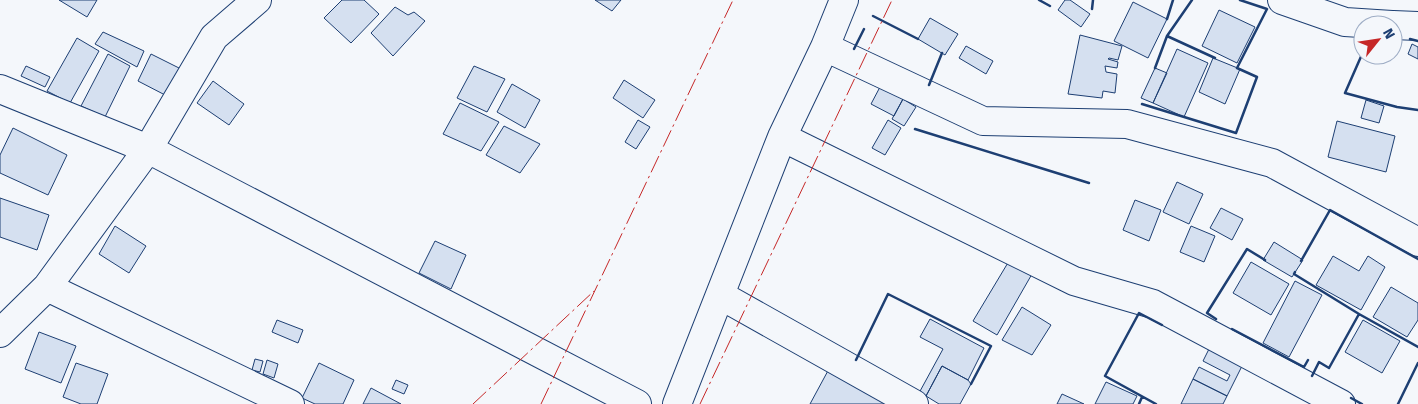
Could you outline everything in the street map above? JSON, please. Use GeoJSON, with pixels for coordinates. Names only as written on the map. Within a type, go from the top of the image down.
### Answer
{"type":"FeatureCollection","features":[{"type":"Feature","properties":{"kind":"street"},"geometry":{"type":"LineString","coordinates":[[0,333],[47,287],[148,149],[214,37],[257,0]]}},
{"type":"Feature","properties":{"kind":"street"},"geometry":{"type":"LineString","coordinates":[[677,404],[782,137],[825,47],[844,0]]}},
{"type":"Feature","properties":{"kind":"street"},"geometry":{"type":"LineString","coordinates":[[1282,0],[1345,22],[1353,23]]}},
{"type":"Feature","properties":{"kind":"street"},"geometry":{"type":"LineString","coordinates":[[1403,25],[1418,26]]}},
{"type":"Feature","properties":{"kind":"street"},"geometry":{"type":"LineString","coordinates":[[825,47],[983,121],[1127,124],[1272,164],[1418,242]]}},
{"type":"Feature","properties":{"kind":"street"},"geometry":{"type":"LineString","coordinates":[[0,89],[148,149],[637,404]]}},
{"type":"Feature","properties":{"kind":"street"},"geometry":{"type":"LineString","coordinates":[[782,137],[1074,281],[1153,304],[1341,404]]}},
{"type":"Feature","properties":{"kind":"street"},"geometry":{"type":"LineString","coordinates":[[47,287],[290,404]]}},
{"type":"Feature","properties":{"kind":"street"},"geometry":{"type":"LineString","coordinates":[[720,295],[914,404]]}},
{"type":"Feature","properties":{"kind":"building"},"geometry":{"type":"Polygon","coordinates":[[[59,0],[97,0],[87,17],[59,0]]]}},
{"type":"Feature","properties":{"kind":"building"},"geometry":{"type":"Polygon","coordinates":[[[342,0],[364,0],[379,14],[351,43],[324,18],[342,0]]]}},
{"type":"Feature","properties":{"kind":"building"},"geometry":{"type":"Polygon","coordinates":[[[595,0],[621,0],[612,11],[595,0]]]}},
{"type":"Feature","properties":{"kind":"building"},"geometry":{"type":"Polygon","coordinates":[[[1065,0],[1070,0],[1090,14],[1081,27],[1058,10],[1065,0]]]}},
{"type":"Feature","properties":{"kind":"building"},"geometry":{"type":"Polygon","coordinates":[[[1133,2],[1167,19],[1148,58],[1114,41],[1133,2]]]}},
{"type":"Feature","properties":{"kind":"building"},"geometry":{"type":"Polygon","coordinates":[[[395,7],[408,15],[414,12],[425,21],[393,56],[371,33],[395,7]]]}},
{"type":"Feature","properties":{"kind":"building"},"geometry":{"type":"Polygon","coordinates":[[[1219,10],[1255,27],[1237,63],[1202,46],[1219,10]]]}},
{"type":"Feature","properties":{"kind":"building"},"geometry":{"type":"Polygon","coordinates":[[[930,18],[958,34],[945,55],[918,39],[930,18]]]}},
{"type":"Feature","properties":{"kind":"building"},"geometry":{"type":"Polygon","coordinates":[[[103,32],[144,51],[137,67],[95,44],[103,32]]]}},
{"type":"Feature","properties":{"kind":"building"},"geometry":{"type":"Polygon","coordinates":[[[1080,35],[1122,46],[1118,60],[1108,59],[1118,62],[1117,68],[1105,66],[1106,72],[1117,74],[1115,93],[1103,91],[1102,98],[1068,94],[1080,35]]]}},
{"type":"Feature","properties":{"kind":"building"},"geometry":{"type":"Polygon","coordinates":[[[77,38],[99,51],[70,103],[47,91],[77,38]]]}},
{"type":"Feature","properties":{"kind":"building"},"geometry":{"type":"Polygon","coordinates":[[[1412,44],[1418,47],[1418,59],[1408,54],[1412,44]]]}},
{"type":"Feature","properties":{"kind":"building"},"geometry":{"type":"Polygon","coordinates":[[[966,46],[993,61],[986,74],[959,58],[966,46]]]}},
{"type":"Feature","properties":{"kind":"building"},"geometry":{"type":"Polygon","coordinates":[[[1177,49],[1208,63],[1184,117],[1153,103],[1177,49]]]}},
{"type":"Feature","properties":{"kind":"building"},"geometry":{"type":"Polygon","coordinates":[[[108,54],[130,66],[105,117],[81,106],[108,54]]]}},
{"type":"Feature","properties":{"kind":"building"},"geometry":{"type":"Polygon","coordinates":[[[151,54],[181,69],[167,96],[138,81],[151,54]]]}},
{"type":"Feature","properties":{"kind":"building"},"geometry":{"type":"Polygon","coordinates":[[[1213,58],[1240,69],[1225,104],[1199,92],[1213,58]]]}},
{"type":"Feature","properties":{"kind":"building"},"geometry":{"type":"Polygon","coordinates":[[[26,66],[50,77],[45,87],[21,76],[26,66]]]}},
{"type":"Feature","properties":{"kind":"building"},"geometry":{"type":"Polygon","coordinates":[[[474,66],[505,79],[487,112],[457,98],[474,66]]]}},
{"type":"Feature","properties":{"kind":"building"},"geometry":{"type":"Polygon","coordinates":[[[1155,68],[1167,73],[1153,103],[1141,98],[1155,68]]]}},
{"type":"Feature","properties":{"kind":"building"},"geometry":{"type":"Polygon","coordinates":[[[624,80],[655,100],[643,118],[613,98],[624,80]]]}},
{"type":"Feature","properties":{"kind":"building"},"geometry":{"type":"Polygon","coordinates":[[[213,81],[244,104],[229,125],[197,103],[213,81]]]}},
{"type":"Feature","properties":{"kind":"building"},"geometry":{"type":"Polygon","coordinates":[[[512,84],[540,100],[525,128],[497,112],[512,84]]]}},
{"type":"Feature","properties":{"kind":"building"},"geometry":{"type":"Polygon","coordinates":[[[880,87],[903,99],[894,116],[871,104],[880,87]]]}},
{"type":"Feature","properties":{"kind":"building"},"geometry":{"type":"Polygon","coordinates":[[[903,99],[916,107],[904,126],[892,119],[903,99]]]}},
{"type":"Feature","properties":{"kind":"building"},"geometry":{"type":"Polygon","coordinates":[[[1366,100],[1384,106],[1379,123],[1361,118],[1366,100]]]}},
{"type":"Feature","properties":{"kind":"building"},"geometry":{"type":"Polygon","coordinates":[[[460,103],[499,122],[481,151],[443,134],[460,103]]]}},
{"type":"Feature","properties":{"kind":"building"},"geometry":{"type":"Polygon","coordinates":[[[638,120],[650,127],[636,149],[625,142],[638,120]]]}},
{"type":"Feature","properties":{"kind":"building"},"geometry":{"type":"Polygon","coordinates":[[[888,120],[901,128],[885,155],[872,148],[888,120]]]}},
{"type":"Feature","properties":{"kind":"building"},"geometry":{"type":"Polygon","coordinates":[[[1337,121],[1395,136],[1386,172],[1328,157],[1337,121]]]}},
{"type":"Feature","properties":{"kind":"building"},"geometry":{"type":"Polygon","coordinates":[[[504,126],[540,144],[520,173],[486,155],[504,126]]]}},
{"type":"Feature","properties":{"kind":"building"},"geometry":{"type":"Polygon","coordinates":[[[13,128],[67,155],[48,195],[0,173],[0,155],[13,128]]]}},
{"type":"Feature","properties":{"kind":"building"},"geometry":{"type":"Polygon","coordinates":[[[1177,182],[1203,194],[1189,224],[1163,212],[1177,182]]]}},
{"type":"Feature","properties":{"kind":"building"},"geometry":{"type":"Polygon","coordinates":[[[0,198],[49,215],[37,250],[0,237],[0,198]]]}},
{"type":"Feature","properties":{"kind":"building"},"geometry":{"type":"Polygon","coordinates":[[[1135,200],[1161,210],[1149,241],[1123,230],[1135,200]]]}},
{"type":"Feature","properties":{"kind":"building"},"geometry":{"type":"Polygon","coordinates":[[[1221,208],[1243,219],[1232,240],[1210,228],[1221,208]]]}},
{"type":"Feature","properties":{"kind":"building"},"geometry":{"type":"Polygon","coordinates":[[[115,226],[146,246],[129,273],[99,254],[115,226]]]}},
{"type":"Feature","properties":{"kind":"building"},"geometry":{"type":"Polygon","coordinates":[[[1191,226],[1215,236],[1204,262],[1180,252],[1191,226]]]}},
{"type":"Feature","properties":{"kind":"building"},"geometry":{"type":"Polygon","coordinates":[[[435,241],[466,255],[451,289],[419,273],[435,241]]]}},
{"type":"Feature","properties":{"kind":"building"},"geometry":{"type":"Polygon","coordinates":[[[1274,242],[1303,260],[1292,277],[1263,260],[1274,242]]]}},
{"type":"Feature","properties":{"kind":"building"},"geometry":{"type":"Polygon","coordinates":[[[1333,256],[1359,271],[1368,256],[1385,267],[1361,310],[1316,285],[1333,256]]]}},
{"type":"Feature","properties":{"kind":"building"},"geometry":{"type":"Polygon","coordinates":[[[1009,261],[1032,274],[997,335],[973,321],[1009,261]]]}},
{"type":"Feature","properties":{"kind":"building"},"geometry":{"type":"Polygon","coordinates":[[[1251,262],[1289,284],[1271,315],[1233,293],[1251,262]]]}},
{"type":"Feature","properties":{"kind":"building"},"geometry":{"type":"Polygon","coordinates":[[[1295,281],[1322,295],[1289,357],[1263,343],[1295,281]]]}},
{"type":"Feature","properties":{"kind":"building"},"geometry":{"type":"Polygon","coordinates":[[[1391,287],[1418,303],[1418,320],[1407,337],[1373,317],[1391,287]]]}},
{"type":"Feature","properties":{"kind":"building"},"geometry":{"type":"Polygon","coordinates":[[[1022,307],[1051,325],[1032,355],[1002,340],[1022,307]]]}},
{"type":"Feature","properties":{"kind":"building"},"geometry":{"type":"Polygon","coordinates":[[[930,319],[984,348],[968,380],[942,366],[926,396],[919,393],[943,349],[920,337],[930,319]]]}},
{"type":"Feature","properties":{"kind":"building"},"geometry":{"type":"Polygon","coordinates":[[[277,320],[303,330],[298,343],[272,332],[277,320]]]}},
{"type":"Feature","properties":{"kind":"building"},"geometry":{"type":"Polygon","coordinates":[[[1363,320],[1400,341],[1382,373],[1345,352],[1363,320]]]}},
{"type":"Feature","properties":{"kind":"building"},"geometry":{"type":"Polygon","coordinates":[[[39,332],[76,346],[61,383],[25,369],[39,332]]]}},
{"type":"Feature","properties":{"kind":"building"},"geometry":{"type":"Polygon","coordinates":[[[1209,349],[1242,366],[1227,396],[1193,379],[1199,367],[1227,381],[1230,375],[1203,361],[1209,349]]]}},
{"type":"Feature","properties":{"kind":"building"},"geometry":{"type":"Polygon","coordinates":[[[255,359],[263,361],[260,372],[252,370],[255,359]]]}},
{"type":"Feature","properties":{"kind":"building"},"geometry":{"type":"Polygon","coordinates":[[[267,360],[278,364],[274,378],[263,374],[267,360]]]}},
{"type":"Feature","properties":{"kind":"building"},"geometry":{"type":"Polygon","coordinates":[[[76,363],[108,374],[97,404],[81,404],[63,397],[76,363]]]}},
{"type":"Feature","properties":{"kind":"building"},"geometry":{"type":"Polygon","coordinates":[[[319,363],[354,380],[343,404],[315,404],[302,398],[319,363]]]}},
{"type":"Feature","properties":{"kind":"building"},"geometry":{"type":"Polygon","coordinates":[[[942,366],[968,380],[971,384],[960,404],[939,404],[926,396],[942,366]]]}},
{"type":"Feature","properties":{"kind":"building"},"geometry":{"type":"Polygon","coordinates":[[[830,367],[888,398],[885,404],[810,404],[830,367]]]}},
{"type":"Feature","properties":{"kind":"building"},"geometry":{"type":"Polygon","coordinates":[[[1193,379],[1227,396],[1223,404],[1181,404],[1193,379]]]}},
{"type":"Feature","properties":{"kind":"building"},"geometry":{"type":"Polygon","coordinates":[[[396,380],[408,385],[404,394],[392,389],[396,380]]]}},
{"type":"Feature","properties":{"kind":"building"},"geometry":{"type":"Polygon","coordinates":[[[1106,382],[1137,396],[1133,404],[1095,404],[1106,382]]]}},
{"type":"Feature","properties":{"kind":"building"},"geometry":{"type":"Polygon","coordinates":[[[371,388],[401,404],[363,404],[371,388]]]}},
{"type":"Feature","properties":{"kind":"building"},"geometry":{"type":"Polygon","coordinates":[[[1062,394],[1084,404],[1057,404],[1062,394]]]}},
{"type":"Feature","properties":{"kind":"wall"},"geometry":{"type":"LineString","coordinates":[[1039,0],[1050,6]]}},
{"type":"Feature","properties":{"kind":"wall"},"geometry":{"type":"LineString","coordinates":[[1092,9],[1093,0]]}},
{"type":"Feature","properties":{"kind":"wall"},"geometry":{"type":"LineString","coordinates":[[1167,19],[1173,0]]}},
{"type":"Feature","properties":{"kind":"wall"},"geometry":{"type":"LineString","coordinates":[[1155,68],[1167,36],[1192,0]]}},
{"type":"Feature","properties":{"kind":"wall"},"geometry":{"type":"LineString","coordinates":[[1142,104],[1236,133],[1257,77],[1237,68],[1267,9],[1240,0]]}},
{"type":"Feature","properties":{"kind":"wall"},"geometry":{"type":"LineString","coordinates":[[873,16],[918,39]]}},
{"type":"Feature","properties":{"kind":"wall"},"geometry":{"type":"LineString","coordinates":[[854,49],[864,29]]}},
{"type":"Feature","properties":{"kind":"wall"},"geometry":{"type":"LineString","coordinates":[[1167,36],[1215,58]]}},
{"type":"Feature","properties":{"kind":"wall"},"geometry":{"type":"LineString","coordinates":[[1410,39],[1418,41]]}},
{"type":"Feature","properties":{"kind":"wall"},"geometry":{"type":"LineString","coordinates":[[929,85],[942,53]]}},
{"type":"Feature","properties":{"kind":"wall"},"geometry":{"type":"LineString","coordinates":[[1357,65],[1345,93],[1397,107],[1418,110]]}},
{"type":"Feature","properties":{"kind":"wall"},"geometry":{"type":"LineString","coordinates":[[915,129],[1089,183]]}},
{"type":"Feature","properties":{"kind":"wall"},"geometry":{"type":"LineString","coordinates":[[1301,261],[1330,210],[1418,259]]}},
{"type":"Feature","properties":{"kind":"wall"},"geometry":{"type":"LineString","coordinates":[[1216,319],[1207,313],[1247,249],[1265,260]]}},
{"type":"Feature","properties":{"kind":"wall"},"geometry":{"type":"LineString","coordinates":[[1295,272],[1294,274],[1359,314]]}},
{"type":"Feature","properties":{"kind":"wall"},"geometry":{"type":"LineString","coordinates":[[856,360],[888,294],[991,346],[971,384]]}},
{"type":"Feature","properties":{"kind":"wall"},"geometry":{"type":"LineString","coordinates":[[1156,404],[1105,376],[1139,313],[1162,325]]}},
{"type":"Feature","properties":{"kind":"wall"},"geometry":{"type":"LineString","coordinates":[[1312,376],[1319,362],[1329,368],[1359,314],[1418,347]]}},
{"type":"Feature","properties":{"kind":"wall"},"geometry":{"type":"LineString","coordinates":[[1232,329],[1304,367],[1308,360]]}},
{"type":"Feature","properties":{"kind":"wall"},"geometry":{"type":"LineString","coordinates":[[1398,404],[1418,363]]}},
{"type":"Feature","properties":{"kind":"wall"},"geometry":{"type":"LineString","coordinates":[[1139,404],[1142,397]]}},
{"type":"Feature","properties":{"kind":"wall"},"geometry":{"type":"LineString","coordinates":[[1351,398],[1362,404]]}},
{"type":"Feature","properties":{"kind":"power"},"geometry":{"type":"LineString","coordinates":[[541,404],[733,0]]}},
{"type":"Feature","properties":{"kind":"power"},"geometry":{"type":"LineString","coordinates":[[700,404],[892,0]]}},
{"type":"Feature","properties":{"kind":"power"},"geometry":{"type":"LineString","coordinates":[[473,404],[594,291]]}}]}
